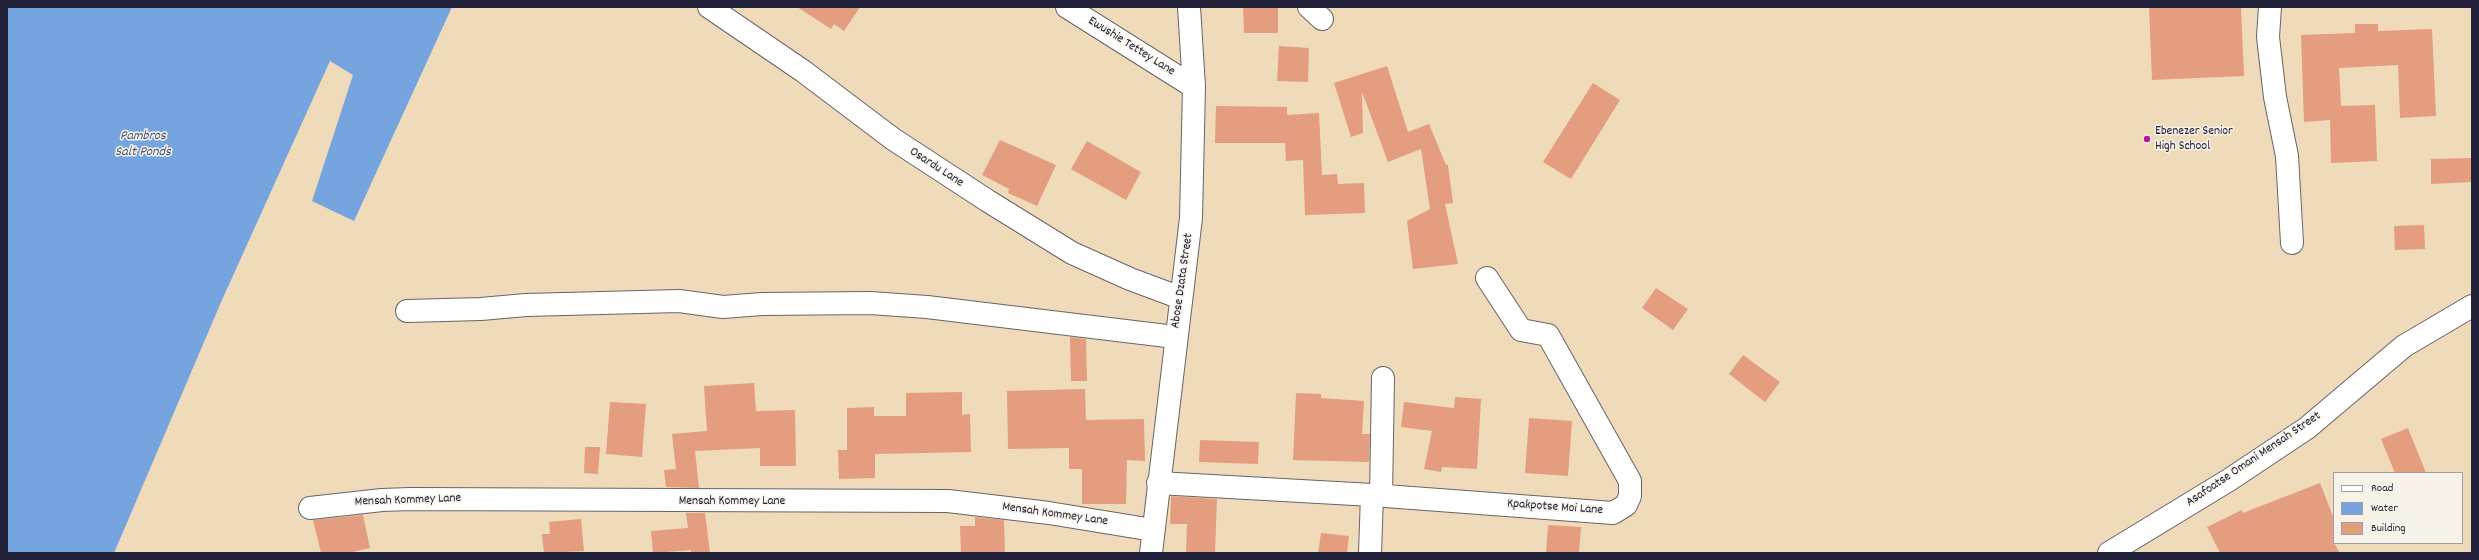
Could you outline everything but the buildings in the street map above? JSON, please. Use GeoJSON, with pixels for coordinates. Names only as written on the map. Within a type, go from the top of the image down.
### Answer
{"type":"FeatureCollection","features":[{"type":"Feature","properties":{"kind":"street","name":"Osardu Lane"},"geometry":{"type":"LineString","coordinates":[[709,7],[803,71],[893,140],[988,202],[1072,253],[1130,279],[1181,298]]}},
{"type":"Feature","properties":{"kind":"street","name":"Ewushie Tettey Lane"},"geometry":{"type":"LineString","coordinates":[[1067,7],[1194,87]]}},
{"type":"Feature","properties":{"kind":"street","name":"Abose Dzata Street"},"geometry":{"type":"LineString","coordinates":[[1151,553],[1175,337],[1191,218],[1194,87],[1189,7]]}},
{"type":"Feature","properties":{"kind":"street"},"geometry":{"type":"LineString","coordinates":[[2270,7],[2268,37],[2275,97],[2287,156],[2292,243]]}},
{"type":"Feature","properties":{"kind":"street","name":"Kpakpotse Moi Lane"},"geometry":{"type":"LineString","coordinates":[[1158,483],[1376,495],[1613,513],[1626,505],[1630,496],[1630,481],[1548,335],[1521,330],[1487,278]]}},
{"type":"Feature","properties":{"kind":"street"},"geometry":{"type":"LineString","coordinates":[[407,311],[481,309],[526,304],[679,301],[723,306],[762,304],[870,303],[927,307],[1175,337]]}},
{"type":"Feature","properties":{"kind":"street","name":"Asafoatse Omani Mensah Street"},"geometry":{"type":"LineString","coordinates":[[2109,553],[2229,480],[2307,428],[2404,346],[2472,306]]}},
{"type":"Feature","properties":{"kind":"street"},"geometry":{"type":"LineString","coordinates":[[1370,553],[1376,495],[1383,378]]}},
{"type":"Feature","properties":{"kind":"street","name":"Mensah Kommey Lane"},"geometry":{"type":"LineString","coordinates":[[310,508],[382,500],[410,499],[948,502],[1049,513],[1153,530]]}},
{"type":"Feature","properties":{"kind":"water","name":"Pambros Salt Ponds"},"geometry":{"type":"Polygon","coordinates":[[[7,7],[452,7],[354,221],[312,201],[353,75],[330,61],[222,300],[114,553],[7,553],[7,7]]]}},
{"type":"Feature","properties":{"kind":"place","name":"Ebenezer Senior High School"},"geometry":{"type":"Point","coordinates":[2147,139]}}]}
